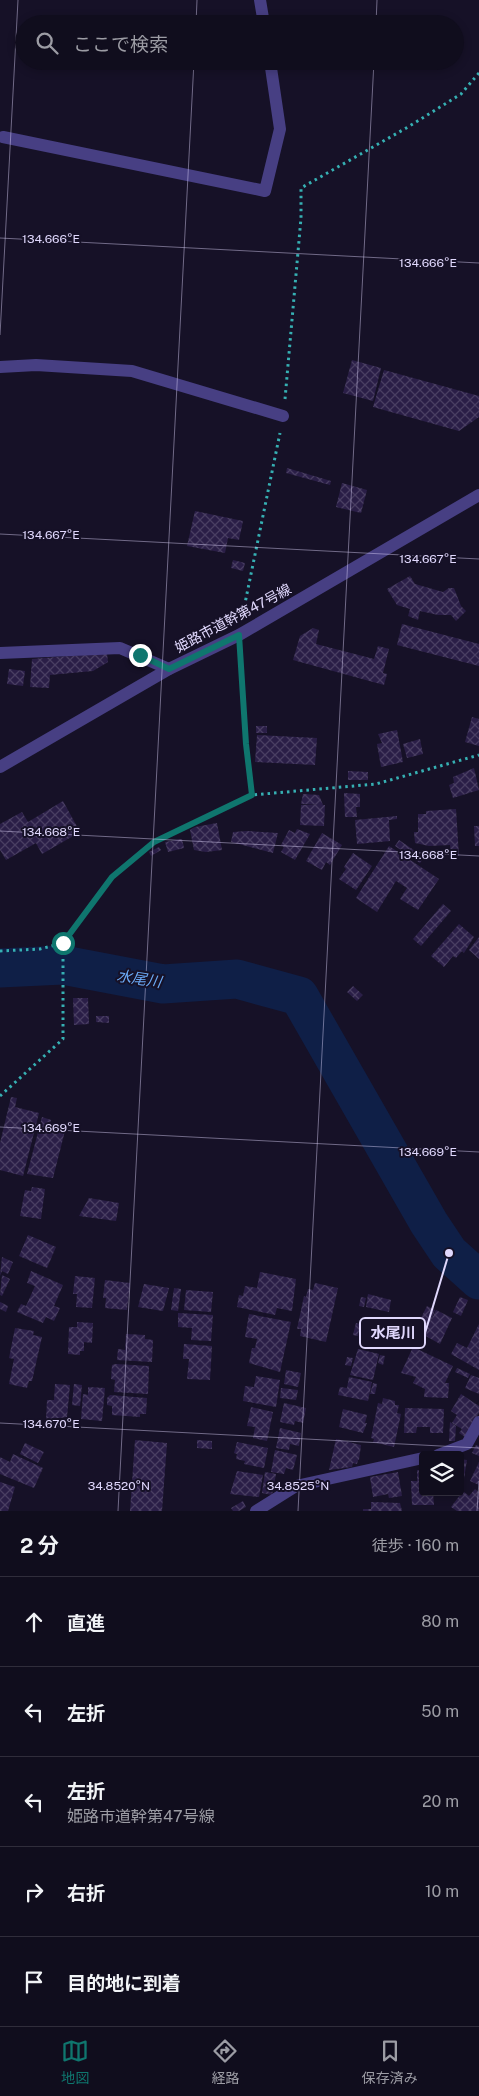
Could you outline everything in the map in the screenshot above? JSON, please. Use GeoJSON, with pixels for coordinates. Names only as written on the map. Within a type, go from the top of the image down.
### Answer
{"type":"FeatureCollection","features":[{"type":"Feature","properties":{"kind":"street"},"geometry":{"type":"LineString","coordinates":[[260,0],[262,15]]}},
{"type":"Feature","properties":{"kind":"street"},"geometry":{"type":"LineString","coordinates":[[3,137],[265,191],[280,128],[271,70]]}},
{"type":"Feature","properties":{"kind":"street"},"geometry":{"type":"LineString","coordinates":[[0,367],[36,365],[132,370],[283,416]]}},
{"type":"Feature","properties":{"kind":"street","name":"姫路市道幹第47号線"},"geometry":{"type":"LineString","coordinates":[[0,767],[169,669],[239,635],[479,495]]}},
{"type":"Feature","properties":{"kind":"street"},"geometry":{"type":"LineString","coordinates":[[0,654],[120,648],[169,669]]}},
{"type":"Feature","properties":{"kind":"street"},"geometry":{"type":"LineString","coordinates":[[448,1451],[466,1444],[479,1422]]}},
{"type":"Feature","properties":{"kind":"street"},"geometry":{"type":"LineString","coordinates":[[256,1511],[296,1486],[419,1459]]}},
{"type":"Feature","properties":{"kind":"path"},"geometry":{"type":"LineString","coordinates":[[252,795],[246,744],[239,635],[283,416],[301,218],[301,188],[408,127],[461,94],[479,73]]}},
{"type":"Feature","properties":{"kind":"path"},"geometry":{"type":"LineString","coordinates":[[0,1096],[63,1039],[61,977],[63,943],[112,877],[154,842],[252,795],[376,784],[479,755]]}},
{"type":"Feature","properties":{"kind":"path"},"geometry":{"type":"LineString","coordinates":[[0,951],[40,949],[63,943]]}},
{"type":"Feature","properties":{"kind":"building"},"geometry":{"type":"Polygon","coordinates":[[[352,360],[381,368],[373,401],[343,393],[352,360]]]}},
{"type":"Feature","properties":{"kind":"building"},"geometry":{"type":"Polygon","coordinates":[[[384,370],[479,396],[479,417],[459,431],[373,407],[384,370]]]}},
{"type":"Feature","properties":{"kind":"building"},"geometry":{"type":"Polygon","coordinates":[[[287,468],[331,481],[330,485],[286,473],[287,468]]]}},
{"type":"Feature","properties":{"kind":"building"},"geometry":{"type":"Polygon","coordinates":[[[342,483],[367,490],[361,513],[336,507],[342,483]]]}},
{"type":"Feature","properties":{"kind":"building"},"geometry":{"type":"Polygon","coordinates":[[[195,511],[243,521],[239,540],[228,538],[225,553],[187,546],[195,511]]]}},
{"type":"Feature","properties":{"kind":"building"},"geometry":{"type":"Polygon","coordinates":[[[233,560],[245,563],[243,571],[231,568],[233,560]]]}},
{"type":"Feature","properties":{"kind":"building"},"geometry":{"type":"Polygon","coordinates":[[[410,576],[415,584],[443,592],[449,588],[454,588],[461,606],[466,611],[456,621],[451,615],[438,615],[420,611],[418,620],[408,616],[410,609],[397,605],[387,589],[410,576]]]}},
{"type":"Feature","properties":{"kind":"building"},"geometry":{"type":"Polygon","coordinates":[[[402,624],[479,644],[479,666],[397,645],[402,624]]]}},
{"type":"Feature","properties":{"kind":"building"},"geometry":{"type":"Polygon","coordinates":[[[313,628],[319,630],[316,644],[374,659],[378,646],[389,649],[383,673],[387,674],[384,685],[293,660],[300,636],[313,628]]]}},
{"type":"Feature","properties":{"kind":"building"},"geometry":{"type":"Polygon","coordinates":[[[107,653],[108,662],[93,671],[50,675],[49,688],[30,687],[32,659],[107,653]]]}},
{"type":"Feature","properties":{"kind":"building"},"geometry":{"type":"Polygon","coordinates":[[[9,669],[25,671],[23,686],[7,684],[9,669]]]}},
{"type":"Feature","properties":{"kind":"building"},"geometry":{"type":"Polygon","coordinates":[[[472,717],[479,719],[479,746],[465,742],[472,717]]]}},
{"type":"Feature","properties":{"kind":"building"},"geometry":{"type":"Polygon","coordinates":[[[256,726],[267,726],[267,733],[256,733],[256,726]]]}},
{"type":"Feature","properties":{"kind":"building"},"geometry":{"type":"Polygon","coordinates":[[[397,730],[403,762],[381,767],[377,744],[382,743],[378,734],[397,730]]]}},
{"type":"Feature","properties":{"kind":"building"},"geometry":{"type":"Polygon","coordinates":[[[257,735],[317,738],[315,765],[255,762],[257,735]]]}},
{"type":"Feature","properties":{"kind":"building"},"geometry":{"type":"Polygon","coordinates":[[[420,739],[423,754],[407,758],[403,744],[420,739]]]}},
{"type":"Feature","properties":{"kind":"building"},"geometry":{"type":"Polygon","coordinates":[[[474,768],[479,790],[453,798],[449,785],[454,783],[453,777],[474,768]]]}},
{"type":"Feature","properties":{"kind":"building"},"geometry":{"type":"Polygon","coordinates":[[[348,771],[368,772],[368,780],[348,780],[348,771]]]}},
{"type":"Feature","properties":{"kind":"building"},"geometry":{"type":"Polygon","coordinates":[[[344,793],[360,794],[360,807],[356,807],[357,817],[345,817],[344,793]]]}},
{"type":"Feature","properties":{"kind":"building"},"geometry":{"type":"Polygon","coordinates":[[[303,794],[319,795],[323,805],[325,805],[324,826],[300,825],[301,805],[318,805],[301,804],[303,794]]]}},
{"type":"Feature","properties":{"kind":"building"},"geometry":{"type":"Polygon","coordinates":[[[63,801],[80,832],[42,854],[36,843],[6,860],[0,850],[0,824],[22,812],[28,822],[63,801]]]}},
{"type":"Feature","properties":{"kind":"building"},"geometry":{"type":"Polygon","coordinates":[[[456,809],[459,856],[451,857],[450,845],[429,846],[415,843],[414,832],[418,832],[418,814],[426,814],[426,811],[456,809]]]}},
{"type":"Feature","properties":{"kind":"building"},"geometry":{"type":"Polygon","coordinates":[[[397,816],[397,819],[389,820],[390,841],[357,844],[355,820],[397,816]]]}},
{"type":"Feature","properties":{"kind":"building"},"geometry":{"type":"Polygon","coordinates":[[[217,823],[222,850],[206,852],[194,850],[190,830],[195,827],[217,823]]]}},
{"type":"Feature","properties":{"kind":"building"},"geometry":{"type":"Polygon","coordinates":[[[474,826],[479,826],[479,846],[475,846],[474,826]]]}},
{"type":"Feature","properties":{"kind":"building"},"geometry":{"type":"Polygon","coordinates":[[[297,829],[310,834],[295,860],[281,852],[284,847],[281,845],[289,830],[295,833],[297,829]]]}},
{"type":"Feature","properties":{"kind":"building"},"geometry":{"type":"Polygon","coordinates":[[[233,832],[278,833],[273,853],[231,842],[233,832]]]}},
{"type":"Feature","properties":{"kind":"building"},"geometry":{"type":"Polygon","coordinates":[[[322,833],[342,845],[330,865],[326,862],[322,870],[306,861],[322,833]]]}},
{"type":"Feature","properties":{"kind":"building"},"geometry":{"type":"Polygon","coordinates":[[[182,839],[184,848],[168,852],[165,842],[182,839]]]}},
{"type":"Feature","properties":{"kind":"building"},"geometry":{"type":"Polygon","coordinates":[[[399,840],[424,857],[420,863],[395,846],[399,840]]]}},
{"type":"Feature","properties":{"kind":"building"},"geometry":{"type":"Polygon","coordinates":[[[389,846],[439,879],[418,910],[400,899],[407,888],[396,881],[377,912],[356,898],[389,846]]]}},
{"type":"Feature","properties":{"kind":"building"},"geometry":{"type":"Polygon","coordinates":[[[159,847],[161,850],[151,856],[149,852],[159,847]]]}},
{"type":"Feature","properties":{"kind":"building"},"geometry":{"type":"Polygon","coordinates":[[[353,853],[372,866],[356,890],[339,879],[353,853]]]}},
{"type":"Feature","properties":{"kind":"building"},"geometry":{"type":"Polygon","coordinates":[[[443,904],[451,911],[421,946],[413,939],[443,904]]]}},
{"type":"Feature","properties":{"kind":"building"},"geometry":{"type":"Polygon","coordinates":[[[459,924],[474,937],[464,953],[462,951],[456,958],[453,956],[444,967],[431,956],[459,924]]]}},
{"type":"Feature","properties":{"kind":"building"},"geometry":{"type":"Polygon","coordinates":[[[479,937],[479,959],[469,950],[479,937]]]}},
{"type":"Feature","properties":{"kind":"building"},"geometry":{"type":"Polygon","coordinates":[[[353,986],[363,995],[357,1001],[347,992],[353,986]]]}},
{"type":"Feature","properties":{"kind":"building"},"geometry":{"type":"Polygon","coordinates":[[[73,998],[88,998],[89,1024],[74,1025],[73,998]]]}},
{"type":"Feature","properties":{"kind":"building"},"geometry":{"type":"Polygon","coordinates":[[[96,1016],[109,1016],[109,1023],[96,1022],[96,1016]]]}},
{"type":"Feature","properties":{"kind":"building"},"geometry":{"type":"Polygon","coordinates":[[[11,1097],[17,1098],[15,1107],[39,1113],[23,1176],[0,1170],[0,1143],[11,1097]]]}},
{"type":"Feature","properties":{"kind":"building"},"geometry":{"type":"Polygon","coordinates":[[[42,1117],[51,1120],[50,1123],[66,1127],[53,1178],[27,1174],[42,1117]]]}},
{"type":"Feature","properties":{"kind":"building"},"geometry":{"type":"Polygon","coordinates":[[[32,1187],[45,1189],[41,1219],[20,1216],[25,1190],[31,1191],[32,1187]]]}},
{"type":"Feature","properties":{"kind":"building"},"geometry":{"type":"Polygon","coordinates":[[[89,1198],[119,1203],[116,1221],[79,1216],[89,1198]]]}},
{"type":"Feature","properties":{"kind":"building"},"geometry":{"type":"Polygon","coordinates":[[[28,1235],[56,1247],[47,1268],[19,1256],[28,1235]]]}},
{"type":"Feature","properties":{"kind":"building"},"geometry":{"type":"Polygon","coordinates":[[[2,1257],[13,1262],[8,1274],[2,1271],[0,1276],[2,1257]]]}},
{"type":"Feature","properties":{"kind":"building"},"geometry":{"type":"Polygon","coordinates":[[[31,1271],[63,1285],[54,1306],[60,1308],[54,1321],[46,1317],[43,1323],[17,1312],[21,1304],[26,1306],[35,1286],[27,1283],[31,1271]]]}},
{"type":"Feature","properties":{"kind":"building"},"geometry":{"type":"Polygon","coordinates":[[[260,1272],[296,1279],[292,1311],[277,1308],[275,1315],[237,1307],[239,1295],[243,1296],[245,1286],[257,1288],[260,1272]]]}},
{"type":"Feature","properties":{"kind":"building"},"geometry":{"type":"Polygon","coordinates":[[[2,1275],[10,1279],[2,1296],[0,1295],[2,1275]]]}},
{"type":"Feature","properties":{"kind":"building"},"geometry":{"type":"Polygon","coordinates":[[[75,1276],[95,1278],[92,1308],[76,1307],[77,1294],[73,1294],[75,1276]]]}},
{"type":"Feature","properties":{"kind":"building"},"geometry":{"type":"Polygon","coordinates":[[[105,1280],[130,1283],[127,1310],[105,1308],[106,1298],[103,1298],[105,1280]]]}},
{"type":"Feature","properties":{"kind":"building"},"geometry":{"type":"Polygon","coordinates":[[[315,1283],[338,1288],[326,1342],[300,1336],[301,1329],[297,1329],[304,1296],[306,1297],[308,1289],[313,1290],[315,1283]]]}},
{"type":"Feature","properties":{"kind":"building"},"geometry":{"type":"Polygon","coordinates":[[[144,1284],[169,1288],[163,1311],[138,1307],[144,1284]]]}},
{"type":"Feature","properties":{"kind":"building"},"geometry":{"type":"Polygon","coordinates":[[[174,1288],[181,1289],[178,1311],[171,1310],[174,1288]]]}},
{"type":"Feature","properties":{"kind":"building"},"geometry":{"type":"Polygon","coordinates":[[[186,1290],[213,1292],[211,1312],[184,1310],[186,1290]]]}},
{"type":"Feature","properties":{"kind":"building"},"geometry":{"type":"Polygon","coordinates":[[[368,1294],[391,1300],[389,1312],[366,1307],[368,1294]]]}},
{"type":"Feature","properties":{"kind":"building"},"geometry":{"type":"Polygon","coordinates":[[[361,1297],[366,1298],[364,1307],[359,1306],[361,1297]]]}},
{"type":"Feature","properties":{"kind":"building"},"geometry":{"type":"Polygon","coordinates":[[[460,1297],[468,1300],[461,1316],[453,1312],[460,1297]]]}},
{"type":"Feature","properties":{"kind":"building"},"geometry":{"type":"Polygon","coordinates":[[[0,1302],[8,1306],[6,1312],[0,1309],[0,1302]]]}},
{"type":"Feature","properties":{"kind":"building"},"geometry":{"type":"Polygon","coordinates":[[[427,1306],[435,1310],[430,1323],[436,1310],[452,1318],[440,1344],[415,1330],[427,1306]]]}},
{"type":"Feature","properties":{"kind":"building"},"geometry":{"type":"Polygon","coordinates":[[[178,1313],[213,1315],[211,1341],[191,1340],[192,1328],[178,1327],[178,1313]]]}},
{"type":"Feature","properties":{"kind":"building"},"geometry":{"type":"Polygon","coordinates":[[[249,1314],[291,1322],[280,1372],[249,1363],[252,1348],[255,1348],[257,1339],[245,1337],[249,1314]]]}},
{"type":"Feature","properties":{"kind":"building"},"geometry":{"type":"Polygon","coordinates":[[[362,1320],[385,1326],[382,1341],[359,1335],[362,1320]]]}},
{"type":"Feature","properties":{"kind":"building"},"geometry":{"type":"Polygon","coordinates":[[[77,1322],[93,1323],[92,1343],[84,1342],[84,1351],[80,1351],[80,1355],[68,1354],[69,1327],[77,1327],[77,1322]]]}},
{"type":"Feature","properties":{"kind":"building"},"geometry":{"type":"Polygon","coordinates":[[[356,1323],[360,1324],[358,1336],[353,1335],[356,1323]]]}},
{"type":"Feature","properties":{"kind":"building"},"geometry":{"type":"Polygon","coordinates":[[[479,1324],[479,1370],[451,1354],[457,1343],[467,1348],[479,1324]]]}},
{"type":"Feature","properties":{"kind":"building"},"geometry":{"type":"Polygon","coordinates":[[[15,1328],[34,1331],[33,1335],[42,1337],[32,1381],[29,1381],[27,1388],[9,1384],[14,1359],[9,1358],[15,1328]]]}},
{"type":"Feature","properties":{"kind":"building"},"geometry":{"type":"Polygon","coordinates":[[[126,1334],[145,1335],[145,1339],[153,1340],[152,1362],[117,1360],[118,1349],[125,1350],[126,1334]]]}},
{"type":"Feature","properties":{"kind":"building"},"geometry":{"type":"Polygon","coordinates":[[[184,1344],[212,1346],[210,1380],[187,1379],[189,1359],[183,1359],[184,1344]]]}},
{"type":"Feature","properties":{"kind":"building"},"geometry":{"type":"Polygon","coordinates":[[[413,1347],[453,1366],[445,1383],[449,1383],[448,1398],[424,1397],[425,1389],[413,1383],[416,1377],[401,1373],[413,1347]]]}},
{"type":"Feature","properties":{"kind":"building"},"geometry":{"type":"Polygon","coordinates":[[[358,1349],[379,1354],[373,1380],[350,1375],[358,1349]]]}},
{"type":"Feature","properties":{"kind":"building"},"geometry":{"type":"Polygon","coordinates":[[[380,1355],[385,1356],[383,1365],[378,1363],[380,1355]]]}},
{"type":"Feature","properties":{"kind":"building"},"geometry":{"type":"Polygon","coordinates":[[[347,1357],[353,1358],[351,1366],[345,1365],[347,1357]]]}},
{"type":"Feature","properties":{"kind":"building"},"geometry":{"type":"Polygon","coordinates":[[[112,1365],[149,1366],[148,1394],[114,1392],[115,1380],[111,1379],[112,1365]]]}},
{"type":"Feature","properties":{"kind":"building"},"geometry":{"type":"Polygon","coordinates":[[[457,1368],[470,1374],[468,1378],[455,1372],[457,1368]]]}},
{"type":"Feature","properties":{"kind":"building"},"geometry":{"type":"Polygon","coordinates":[[[286,1370],[301,1373],[298,1387],[284,1384],[286,1370]]]}},
{"type":"Feature","properties":{"kind":"building"},"geometry":{"type":"Polygon","coordinates":[[[471,1375],[479,1378],[479,1394],[465,1388],[471,1375]]]}},
{"type":"Feature","properties":{"kind":"building"},"geometry":{"type":"Polygon","coordinates":[[[256,1376],[280,1380],[276,1407],[243,1401],[245,1386],[254,1387],[256,1376]]]}},
{"type":"Feature","properties":{"kind":"building"},"geometry":{"type":"Polygon","coordinates":[[[349,1377],[372,1382],[368,1401],[338,1395],[340,1387],[347,1388],[349,1377]]]}},
{"type":"Feature","properties":{"kind":"building"},"geometry":{"type":"Polygon","coordinates":[[[373,1383],[377,1384],[375,1394],[370,1394],[373,1383]]]}},
{"type":"Feature","properties":{"kind":"building"},"geometry":{"type":"Polygon","coordinates":[[[55,1384],[70,1385],[67,1417],[46,1420],[47,1400],[54,1400],[55,1384]]]}},
{"type":"Feature","properties":{"kind":"building"},"geometry":{"type":"Polygon","coordinates":[[[74,1384],[82,1385],[80,1406],[72,1405],[74,1384]]]}},
{"type":"Feature","properties":{"kind":"building"},"geometry":{"type":"Polygon","coordinates":[[[88,1387],[105,1388],[102,1421],[81,1419],[83,1394],[88,1395],[88,1387]]]}},
{"type":"Feature","properties":{"kind":"building"},"geometry":{"type":"Polygon","coordinates":[[[281,1388],[298,1390],[296,1400],[280,1398],[281,1388]]]}},
{"type":"Feature","properties":{"kind":"building"},"geometry":{"type":"Polygon","coordinates":[[[461,1394],[479,1406],[479,1413],[465,1437],[459,1433],[462,1429],[452,1423],[457,1415],[451,1411],[461,1394]]]}},
{"type":"Feature","properties":{"kind":"building"},"geometry":{"type":"Polygon","coordinates":[[[110,1395],[147,1398],[146,1414],[140,1414],[140,1417],[112,1415],[112,1406],[107,1405],[107,1398],[110,1395]]]}},
{"type":"Feature","properties":{"kind":"building"},"geometry":{"type":"Polygon","coordinates":[[[383,1398],[395,1401],[395,1405],[399,1405],[397,1413],[401,1414],[394,1447],[373,1442],[374,1439],[371,1438],[378,1403],[382,1404],[383,1398]]]}},
{"type":"Feature","properties":{"kind":"building"},"geometry":{"type":"Polygon","coordinates":[[[284,1403],[306,1408],[303,1423],[295,1421],[294,1425],[280,1422],[284,1403]]]}},
{"type":"Feature","properties":{"kind":"building"},"geometry":{"type":"Polygon","coordinates":[[[251,1407],[273,1412],[267,1441],[253,1438],[255,1427],[247,1426],[251,1407]]]}},
{"type":"Feature","properties":{"kind":"building"},"geometry":{"type":"Polygon","coordinates":[[[405,1408],[444,1409],[443,1433],[430,1433],[430,1427],[417,1427],[416,1433],[404,1433],[405,1408]]]}},
{"type":"Feature","properties":{"kind":"building"},"geometry":{"type":"Polygon","coordinates":[[[343,1409],[367,1415],[365,1423],[367,1423],[363,1433],[339,1427],[343,1409]]]}},
{"type":"Feature","properties":{"kind":"building"},"geometry":{"type":"Polygon","coordinates":[[[450,1422],[456,1426],[455,1441],[449,1441],[450,1422]]]}},
{"type":"Feature","properties":{"kind":"building"},"geometry":{"type":"Polygon","coordinates":[[[280,1428],[301,1433],[299,1446],[290,1444],[289,1450],[276,1448],[280,1428]]]}},
{"type":"Feature","properties":{"kind":"building"},"geometry":{"type":"Polygon","coordinates":[[[336,1439],[361,1445],[357,1464],[353,1463],[352,1467],[329,1470],[336,1439]]]}},
{"type":"Feature","properties":{"kind":"building"},"geometry":{"type":"Polygon","coordinates":[[[135,1440],[167,1443],[162,1511],[130,1511],[135,1440]]]}},
{"type":"Feature","properties":{"kind":"building"},"geometry":{"type":"Polygon","coordinates":[[[197,1440],[212,1441],[212,1449],[197,1448],[197,1440]]]}},
{"type":"Feature","properties":{"kind":"building"},"geometry":{"type":"Polygon","coordinates":[[[237,1442],[268,1448],[264,1468],[244,1464],[245,1461],[236,1459],[237,1454],[234,1453],[237,1442]]]}},
{"type":"Feature","properties":{"kind":"building"},"geometry":{"type":"Polygon","coordinates":[[[25,1443],[44,1452],[38,1463],[20,1454],[25,1443]]]}},
{"type":"Feature","properties":{"kind":"building"},"geometry":{"type":"Polygon","coordinates":[[[476,1445],[479,1446],[479,1456],[472,1453],[476,1445]]]}},
{"type":"Feature","properties":{"kind":"building"},"geometry":{"type":"Polygon","coordinates":[[[275,1450],[297,1455],[293,1470],[286,1468],[284,1474],[271,1472],[275,1450]]]}},
{"type":"Feature","properties":{"kind":"building"},"geometry":{"type":"Polygon","coordinates":[[[13,1454],[43,1468],[34,1488],[0,1474],[0,1457],[10,1462],[13,1454]]]}},
{"type":"Feature","properties":{"kind":"building"},"geometry":{"type":"Polygon","coordinates":[[[464,1460],[467,1460],[464,1479],[464,1460]]]}},
{"type":"Feature","properties":{"kind":"building"},"geometry":{"type":"Polygon","coordinates":[[[479,1462],[479,1485],[470,1481],[479,1462]]]}},
{"type":"Feature","properties":{"kind":"building"},"geometry":{"type":"Polygon","coordinates":[[[417,1470],[419,1470],[419,1496],[433,1496],[434,1505],[412,1505],[411,1481],[417,1481],[417,1470]]]}},
{"type":"Feature","properties":{"kind":"building"},"geometry":{"type":"Polygon","coordinates":[[[237,1471],[263,1475],[259,1497],[230,1494],[237,1471]]]}},
{"type":"Feature","properties":{"kind":"building"},"geometry":{"type":"Polygon","coordinates":[[[265,1472],[276,1474],[272,1495],[262,1493],[265,1472]]]}},
{"type":"Feature","properties":{"kind":"building"},"geometry":{"type":"Polygon","coordinates":[[[398,1472],[402,1496],[389,1498],[388,1494],[373,1497],[370,1477],[398,1472]]]}},
{"type":"Feature","properties":{"kind":"building"},"geometry":{"type":"Polygon","coordinates":[[[0,1482],[15,1487],[8,1511],[0,1511],[0,1482]]]}},
{"type":"Feature","properties":{"kind":"building"},"geometry":{"type":"Polygon","coordinates":[[[475,1489],[479,1492],[479,1511],[457,1511],[451,1507],[459,1496],[464,1496],[464,1492],[469,1496],[475,1489]]]}},
{"type":"Feature","properties":{"kind":"building"},"geometry":{"type":"Polygon","coordinates":[[[243,1501],[246,1507],[239,1511],[233,1511],[231,1508],[243,1501]]]}},
{"type":"Feature","properties":{"kind":"building"},"geometry":{"type":"Polygon","coordinates":[[[371,1502],[400,1503],[402,1511],[363,1511],[363,1509],[371,1509],[371,1502]]]}},
{"type":"Feature","properties":{"kind":"waterway","name":"水尾川"},"geometry":{"type":"LineString","coordinates":[[0,968],[63,965],[163,984],[237,979],[299,996],[429,1223],[449,1253],[479,1280]]}},
{"type":"Feature","properties":{"kind":"place","name":"水尾川"},"geometry":{"type":"Point","coordinates":[449,1253]}},
{"type":"Feature","properties":{"kind":"route"},"geometry":{"type":"LineString","coordinates":[[63,943],[112,877],[154,842],[252,795],[246,744],[239,635],[169,669],[140,655]]}}]}
